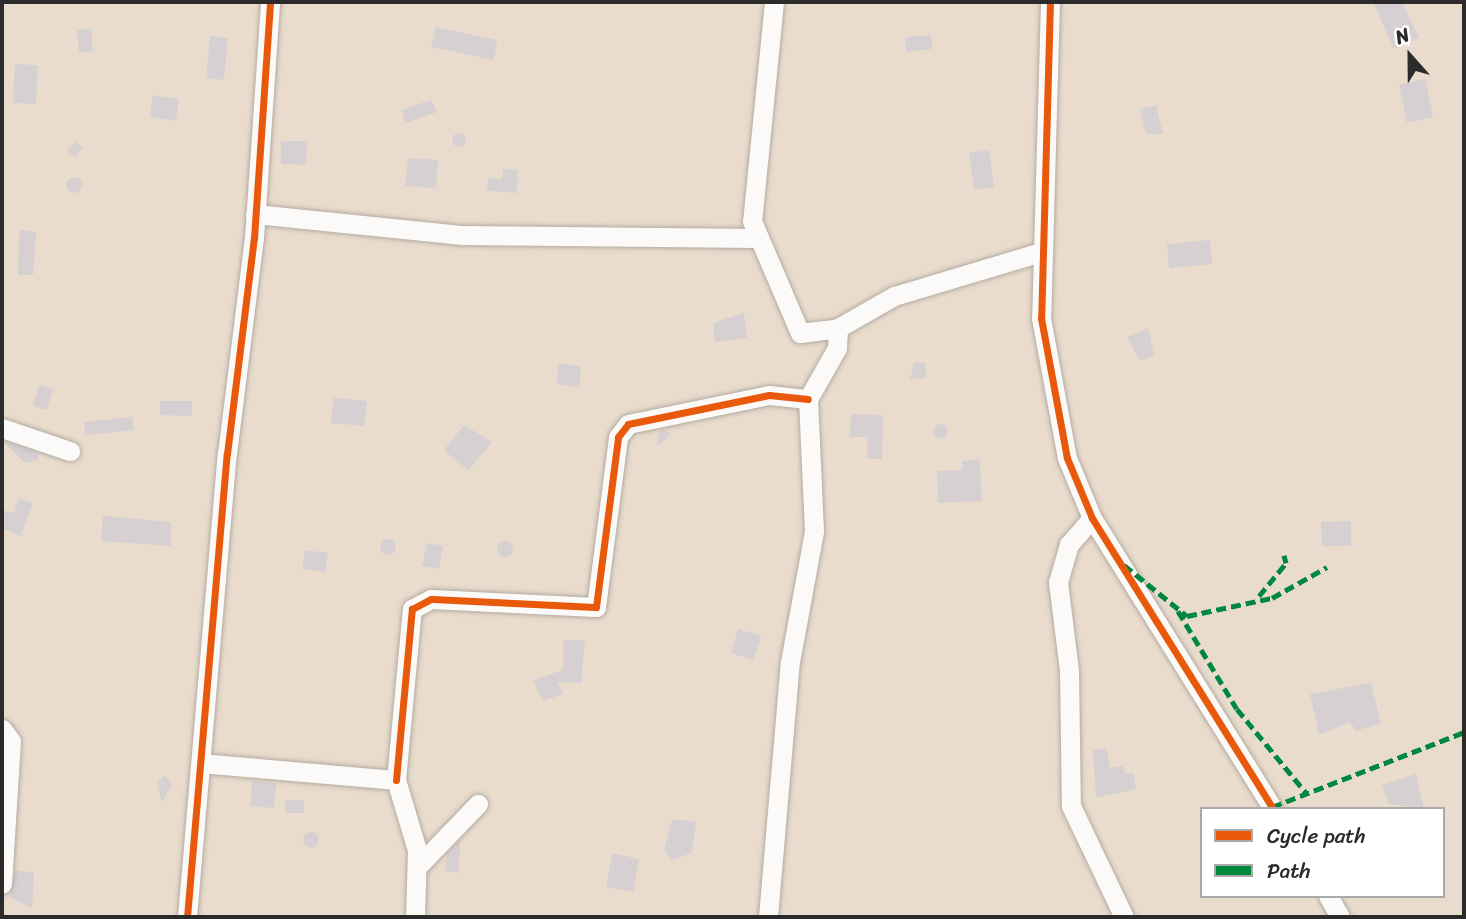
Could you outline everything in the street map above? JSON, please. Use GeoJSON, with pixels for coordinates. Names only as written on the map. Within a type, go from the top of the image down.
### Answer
{"type":"FeatureCollection","features":[{"type":"Feature","properties":{"kind":"street"},"geometry":{"type":"LineString","coordinates":[[187,917],[255,214],[270,2]]}},
{"type":"Feature","properties":{"kind":"street"},"geometry":{"type":"LineString","coordinates":[[774,2],[753,176],[755,238],[800,333],[838,328],[894,296],[1041,252]]}},
{"type":"Feature","properties":{"kind":"street"},"geometry":{"type":"LineString","coordinates":[[1050,2],[1041,318],[1053,406],[1093,518],[1272,807]]}},
{"type":"Feature","properties":{"kind":"street"},"geometry":{"type":"LineString","coordinates":[[255,214],[477,235],[755,238]]}},
{"type":"Feature","properties":{"kind":"street"},"geometry":{"type":"LineString","coordinates":[[768,917],[790,663],[814,531],[808,399],[837,348],[838,328]]}},
{"type":"Feature","properties":{"kind":"street"},"geometry":{"type":"LineString","coordinates":[[415,917],[419,865],[411,815],[396,780],[412,609],[431,599],[596,607],[618,437],[628,424],[769,395],[808,399]]}},
{"type":"Feature","properties":{"kind":"street"},"geometry":{"type":"LineString","coordinates":[[2,428],[70,451]]}},
{"type":"Feature","properties":{"kind":"street"},"geometry":{"type":"LineString","coordinates":[[1093,518],[1069,544],[1058,582],[1069,670],[1071,806],[1124,917]]}},
{"type":"Feature","properties":{"kind":"street"},"geometry":{"type":"LineString","coordinates":[[2,729],[11,741],[2,884]]}},
{"type":"Feature","properties":{"kind":"street"},"geometry":{"type":"LineString","coordinates":[[201,763],[396,780]]}},
{"type":"Feature","properties":{"kind":"street"},"geometry":{"type":"LineString","coordinates":[[419,865],[478,804]]}},
{"type":"Feature","properties":{"kind":"street"},"geometry":{"type":"LineString","coordinates":[[1329,898],[1340,917]]}},
{"type":"Feature","properties":{"kind":"building"},"geometry":{"type":"Polygon","coordinates":[[[1373,2],[1402,2],[1419,38],[1394,49],[1373,2]]]}},
{"type":"Feature","properties":{"kind":"building"},"geometry":{"type":"Polygon","coordinates":[[[436,27],[497,40],[494,60],[431,47],[436,27]]]}},
{"type":"Feature","properties":{"kind":"building"},"geometry":{"type":"Polygon","coordinates":[[[91,28],[93,51],[79,52],[77,30],[91,28]]]}},
{"type":"Feature","properties":{"kind":"building"},"geometry":{"type":"Polygon","coordinates":[[[931,35],[932,49],[906,52],[905,37],[931,35]]]}},
{"type":"Feature","properties":{"kind":"building"},"geometry":{"type":"Polygon","coordinates":[[[210,36],[228,38],[224,80],[206,78],[210,36]]]}},
{"type":"Feature","properties":{"kind":"building"},"geometry":{"type":"Polygon","coordinates":[[[15,64],[38,65],[36,104],[13,103],[15,64]]]}},
{"type":"Feature","properties":{"kind":"building"},"geometry":{"type":"Polygon","coordinates":[[[1425,79],[1433,117],[1407,123],[1399,85],[1425,79]]]}},
{"type":"Feature","properties":{"kind":"building"},"geometry":{"type":"Polygon","coordinates":[[[153,95],[179,99],[176,121],[150,117],[153,95]]]}},
{"type":"Feature","properties":{"kind":"building"},"geometry":{"type":"Polygon","coordinates":[[[431,100],[437,112],[405,123],[402,110],[431,100]]]}},
{"type":"Feature","properties":{"kind":"building"},"geometry":{"type":"Polygon","coordinates":[[[1156,105],[1163,134],[1146,134],[1140,109],[1156,105]]]}},
{"type":"Feature","properties":{"kind":"building"},"geometry":{"type":"Polygon","coordinates":[[[459,133],[464,135],[464,145],[459,147],[454,145],[452,140],[454,135],[459,133]]]}},
{"type":"Feature","properties":{"kind":"building"},"geometry":{"type":"Polygon","coordinates":[[[281,141],[307,141],[306,165],[281,164],[281,141]]]}},
{"type":"Feature","properties":{"kind":"building"},"geometry":{"type":"Polygon","coordinates":[[[76,142],[83,148],[75,157],[67,151],[76,142]]]}},
{"type":"Feature","properties":{"kind":"building"},"geometry":{"type":"Polygon","coordinates":[[[989,150],[994,187],[974,190],[969,153],[989,150]]]}},
{"type":"Feature","properties":{"kind":"building"},"geometry":{"type":"Polygon","coordinates":[[[408,158],[438,160],[436,188],[405,186],[408,158]]]}},
{"type":"Feature","properties":{"kind":"building"},"geometry":{"type":"Polygon","coordinates":[[[503,169],[518,170],[517,193],[487,191],[488,178],[502,179],[503,169]]]}},
{"type":"Feature","properties":{"kind":"building"},"geometry":{"type":"Polygon","coordinates":[[[74,177],[82,185],[74,193],[66,185],[74,177]]]}},
{"type":"Feature","properties":{"kind":"building"},"geometry":{"type":"Polygon","coordinates":[[[19,230],[36,232],[33,275],[18,275],[19,230]]]}},
{"type":"Feature","properties":{"kind":"building"},"geometry":{"type":"Polygon","coordinates":[[[1210,240],[1212,264],[1169,268],[1167,244],[1210,240]]]}},
{"type":"Feature","properties":{"kind":"building"},"geometry":{"type":"Polygon","coordinates":[[[744,313],[747,338],[715,342],[713,323],[744,313]]]}},
{"type":"Feature","properties":{"kind":"building"},"geometry":{"type":"Polygon","coordinates":[[[1148,328],[1154,355],[1140,361],[1127,337],[1148,328]]]}},
{"type":"Feature","properties":{"kind":"building"},"geometry":{"type":"Polygon","coordinates":[[[559,363],[581,366],[579,387],[556,384],[559,363]]]}},
{"type":"Feature","properties":{"kind":"building"},"geometry":{"type":"Polygon","coordinates":[[[914,363],[925,363],[926,378],[910,379],[914,363]]]}},
{"type":"Feature","properties":{"kind":"building"},"geometry":{"type":"Polygon","coordinates":[[[39,385],[53,389],[47,410],[33,406],[39,385]]]}},
{"type":"Feature","properties":{"kind":"building"},"geometry":{"type":"Polygon","coordinates":[[[334,398],[367,401],[364,426],[331,423],[334,398]]]}},
{"type":"Feature","properties":{"kind":"building"},"geometry":{"type":"Polygon","coordinates":[[[160,401],[192,401],[192,416],[160,415],[160,401]]]}},
{"type":"Feature","properties":{"kind":"building"},"geometry":{"type":"Polygon","coordinates":[[[851,414],[883,415],[882,459],[867,459],[867,437],[850,437],[851,414]]]}},
{"type":"Feature","properties":{"kind":"building"},"geometry":{"type":"Polygon","coordinates":[[[132,417],[134,430],[85,435],[84,422],[132,417]]]}},
{"type":"Feature","properties":{"kind":"building"},"geometry":{"type":"Polygon","coordinates":[[[938,424],[944,424],[948,431],[944,438],[938,438],[934,434],[934,428],[938,424]]]}},
{"type":"Feature","properties":{"kind":"building"},"geometry":{"type":"Polygon","coordinates":[[[464,425],[492,442],[468,471],[444,450],[464,425]]]}},
{"type":"Feature","properties":{"kind":"building"},"geometry":{"type":"Polygon","coordinates":[[[662,429],[671,434],[658,446],[657,436],[662,429]]]}},
{"type":"Feature","properties":{"kind":"building"},"geometry":{"type":"Polygon","coordinates":[[[3,441],[38,453],[38,460],[25,463],[3,441]]]}},
{"type":"Feature","properties":{"kind":"building"},"geometry":{"type":"Polygon","coordinates":[[[980,460],[982,501],[938,503],[937,471],[962,470],[962,461],[980,460]]]}},
{"type":"Feature","properties":{"kind":"building"},"geometry":{"type":"Polygon","coordinates":[[[19,498],[33,503],[21,536],[2,529],[2,510],[14,513],[19,498]]]}},
{"type":"Feature","properties":{"kind":"building"},"geometry":{"type":"Polygon","coordinates":[[[103,516],[171,522],[171,546],[101,541],[103,516]]]}},
{"type":"Feature","properties":{"kind":"building"},"geometry":{"type":"Polygon","coordinates":[[[1351,521],[1351,546],[1322,546],[1321,522],[1351,521]]]}},
{"type":"Feature","properties":{"kind":"building"},"geometry":{"type":"Polygon","coordinates":[[[388,539],[396,547],[388,555],[380,547],[388,539]]]}},
{"type":"Feature","properties":{"kind":"building"},"geometry":{"type":"Polygon","coordinates":[[[502,541],[508,541],[513,549],[511,555],[502,557],[497,552],[497,546],[502,541]]]}},
{"type":"Feature","properties":{"kind":"building"},"geometry":{"type":"Polygon","coordinates":[[[427,543],[443,546],[439,569],[422,566],[427,543]]]}},
{"type":"Feature","properties":{"kind":"building"},"geometry":{"type":"Polygon","coordinates":[[[305,550],[328,553],[325,572],[302,569],[305,550]]]}},
{"type":"Feature","properties":{"kind":"building"},"geometry":{"type":"Polygon","coordinates":[[[738,629],[761,636],[754,660],[731,653],[738,629]]]}},
{"type":"Feature","properties":{"kind":"building"},"geometry":{"type":"Polygon","coordinates":[[[563,640],[585,640],[581,683],[558,682],[563,694],[543,701],[533,680],[563,670],[563,640]]]}},
{"type":"Feature","properties":{"kind":"building"},"geometry":{"type":"Polygon","coordinates":[[[1371,683],[1381,723],[1356,731],[1350,722],[1319,735],[1310,694],[1371,683]]]}},
{"type":"Feature","properties":{"kind":"building"},"geometry":{"type":"Polygon","coordinates":[[[1106,748],[1110,768],[1123,765],[1125,774],[1133,773],[1136,789],[1096,798],[1093,750],[1106,748]]]}},
{"type":"Feature","properties":{"kind":"building"},"geometry":{"type":"Polygon","coordinates":[[[1416,774],[1424,807],[1389,804],[1382,785],[1416,774]]]}},
{"type":"Feature","properties":{"kind":"building"},"geometry":{"type":"Polygon","coordinates":[[[165,775],[172,784],[162,803],[157,783],[165,775]]]}},
{"type":"Feature","properties":{"kind":"building"},"geometry":{"type":"Polygon","coordinates":[[[252,781],[276,783],[274,808],[250,806],[252,781]]]}},
{"type":"Feature","properties":{"kind":"building"},"geometry":{"type":"Polygon","coordinates":[[[285,800],[304,800],[304,813],[285,813],[285,800]]]}},
{"type":"Feature","properties":{"kind":"building"},"geometry":{"type":"Polygon","coordinates":[[[672,819],[696,822],[692,853],[672,860],[664,850],[672,819]]]}},
{"type":"Feature","properties":{"kind":"building"},"geometry":{"type":"Polygon","coordinates":[[[311,832],[317,834],[317,846],[311,848],[305,846],[303,840],[305,834],[311,832]]]}},
{"type":"Feature","properties":{"kind":"building"},"geometry":{"type":"Polygon","coordinates":[[[460,840],[459,873],[445,871],[447,854],[460,840]]]}},
{"type":"Feature","properties":{"kind":"building"},"geometry":{"type":"Polygon","coordinates":[[[612,853],[639,859],[633,892],[606,887],[612,853]]]}},
{"type":"Feature","properties":{"kind":"building"},"geometry":{"type":"Polygon","coordinates":[[[15,871],[34,872],[32,908],[9,897],[15,871]]]}},
{"type":"Feature","properties":{"kind":"marked path"},"geometry":{"type":"LineString","coordinates":[[1259,596],[1286,563],[1284,555]]}},
{"type":"Feature","properties":{"kind":"marked path"},"geometry":{"type":"LineString","coordinates":[[1124,565],[1187,616],[1272,598],[1327,567]]}},
{"type":"Feature","properties":{"kind":"marked path"},"geometry":{"type":"LineString","coordinates":[[1178,611],[1237,709],[1307,794]]}},
{"type":"Feature","properties":{"kind":"marked path"},"geometry":{"type":"LineString","coordinates":[[1272,807],[1464,732]]}},
{"type":"Feature","properties":{"kind":"cycle path"},"geometry":{"type":"LineString","coordinates":[[187,917],[227,454],[254,238],[270,2]]}},
{"type":"Feature","properties":{"kind":"cycle path"},"geometry":{"type":"LineString","coordinates":[[1050,2],[1041,318],[1067,458],[1092,518],[1272,807]]}},
{"type":"Feature","properties":{"kind":"cycle path"},"geometry":{"type":"LineString","coordinates":[[396,780],[412,609],[431,599],[596,607],[618,437],[628,424],[769,395],[808,399]]}}]}
